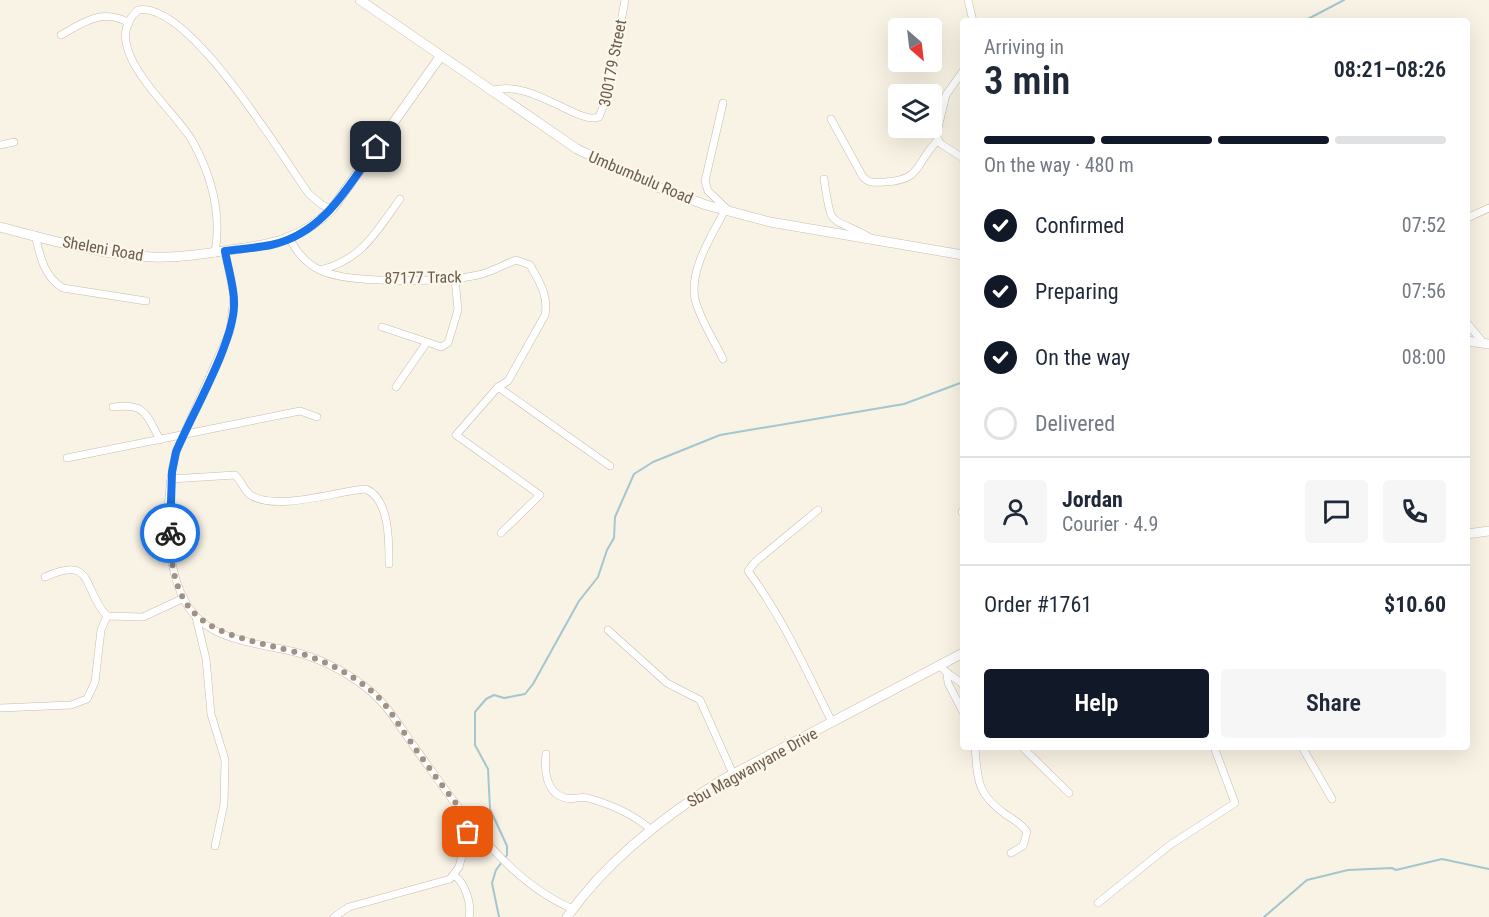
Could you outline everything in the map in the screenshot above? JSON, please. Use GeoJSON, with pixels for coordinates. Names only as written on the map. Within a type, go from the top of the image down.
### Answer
{"type":"FeatureCollection","features":[{"type":"Feature","properties":{"kind":"main road","name":"Umbumbulu Road"},"geometry":{"type":"LineString","coordinates":[[360,0],[490,91],[597,161],[657,187],[727,211],[877,241],[960,255]]}},
{"type":"Feature","properties":{"kind":"main road","name":"Sheleni Road"},"geometry":{"type":"LineString","coordinates":[[0,226],[128,255],[161,257],[220,252],[270,245],[290,239],[312,227],[332,209],[440,57]]}},
{"type":"Feature","properties":{"kind":"main road"},"geometry":{"type":"LineString","coordinates":[[1470,534],[1489,531]]}},
{"type":"Feature","properties":{"kind":"main road","name":"Sbu Magwanyane Drive"},"geometry":{"type":"LineString","coordinates":[[570,913],[616,861],[688,802],[734,774],[960,655]]}},
{"type":"Feature","properties":{"kind":"street","name":"300179 Street"},"geometry":{"type":"LineString","coordinates":[[490,91],[503,87],[518,89],[543,97],[587,118],[599,117],[607,97],[625,0]]}},
{"type":"Feature","properties":{"kind":"street"},"geometry":{"type":"LineString","coordinates":[[968,0],[972,18]]}},
{"type":"Feature","properties":{"kind":"street"},"geometry":{"type":"LineString","coordinates":[[215,846],[224,804],[225,760],[210,708],[206,659],[195,616],[184,598],[173,568],[170,547],[171,479],[176,452],[227,339],[233,317],[234,296],[220,252],[219,220],[212,185],[185,128],[132,63],[127,48],[129,23],[138,10],[147,9],[171,18],[192,36],[221,67],[309,194],[322,205],[332,209]]}},
{"type":"Feature","properties":{"kind":"street"},"geometry":{"type":"LineString","coordinates":[[61,35],[99,16],[112,16],[129,23]]}},
{"type":"Feature","properties":{"kind":"street"},"geometry":{"type":"LineString","coordinates":[[831,119],[863,177],[870,182],[907,179],[937,141],[936,133],[943,103],[953,82],[960,74]]}},
{"type":"Feature","properties":{"kind":"street"},"geometry":{"type":"LineString","coordinates":[[723,103],[705,181],[708,191],[727,211],[709,239],[696,278],[694,296],[723,359]]}},
{"type":"Feature","properties":{"kind":"street"},"geometry":{"type":"LineString","coordinates":[[937,141],[960,156]]}},
{"type":"Feature","properties":{"kind":"street"},"geometry":{"type":"LineString","coordinates":[[0,146],[14,142]]}},
{"type":"Feature","properties":{"kind":"street"},"geometry":{"type":"LineString","coordinates":[[824,179],[828,210],[834,220],[877,241]]}},
{"type":"Feature","properties":{"kind":"street"},"geometry":{"type":"LineString","coordinates":[[320,270],[338,266],[352,258],[366,245],[400,199]]}},
{"type":"Feature","properties":{"kind":"street"},"geometry":{"type":"LineString","coordinates":[[1470,217],[1489,208]]}},
{"type":"Feature","properties":{"kind":"street"},"geometry":{"type":"LineString","coordinates":[[35,235],[44,266],[57,285],[63,288],[146,301]]}},
{"type":"Feature","properties":{"kind":"street","name":"87177 Track"},"geometry":{"type":"LineString","coordinates":[[290,239],[313,266],[320,270],[352,277],[456,278],[480,274],[516,260],[530,266],[544,293],[547,305],[545,315],[512,375],[508,381],[498,387]]}},
{"type":"Feature","properties":{"kind":"street"},"geometry":{"type":"LineString","coordinates":[[382,327],[442,347],[450,340],[458,310],[456,278]]}},
{"type":"Feature","properties":{"kind":"street"},"geometry":{"type":"LineString","coordinates":[[1470,328],[1478,342],[1489,338]]}},
{"type":"Feature","properties":{"kind":"street"},"geometry":{"type":"LineString","coordinates":[[396,387],[427,342]]}},
{"type":"Feature","properties":{"kind":"street"},"geometry":{"type":"LineString","coordinates":[[501,534],[540,495],[456,435],[498,387],[610,466]]}},
{"type":"Feature","properties":{"kind":"street"},"geometry":{"type":"LineString","coordinates":[[113,407],[134,405],[141,409],[160,440]]}},
{"type":"Feature","properties":{"kind":"street"},"geometry":{"type":"LineString","coordinates":[[67,458],[300,411],[317,417]]}},
{"type":"Feature","properties":{"kind":"street"},"geometry":{"type":"LineString","coordinates":[[171,479],[235,475],[247,493],[261,500],[303,500],[366,489],[377,496],[381,503],[388,531],[389,564]]}},
{"type":"Feature","properties":{"kind":"street"},"geometry":{"type":"LineString","coordinates":[[818,510],[761,556],[748,571],[774,607],[793,641],[832,722]]}},
{"type":"Feature","properties":{"kind":"street"},"geometry":{"type":"LineString","coordinates":[[45,577],[65,569],[84,575],[89,582],[93,599],[107,615],[143,618],[184,598]]}},
{"type":"Feature","properties":{"kind":"street"},"geometry":{"type":"LineString","coordinates":[[0,708],[71,705],[87,699],[95,682],[101,630],[107,615]]}},
{"type":"Feature","properties":{"kind":"street"},"geometry":{"type":"LineString","coordinates":[[195,616],[217,631],[249,642],[313,658],[340,669],[357,680],[386,705],[471,822],[539,892],[570,913]]}},
{"type":"Feature","properties":{"kind":"street"},"geometry":{"type":"LineString","coordinates":[[608,630],[667,683],[700,700],[734,774]]}},
{"type":"Feature","properties":{"kind":"street"},"geometry":{"type":"LineString","coordinates":[[940,665],[960,683]]}},
{"type":"Feature","properties":{"kind":"street"},"geometry":{"type":"LineString","coordinates":[[947,673],[948,683],[960,706]]}},
{"type":"Feature","properties":{"kind":"street"},"geometry":{"type":"LineString","coordinates":[[975,750],[985,798],[1019,823],[1027,832],[1023,846],[1011,853]]}},
{"type":"Feature","properties":{"kind":"street"},"geometry":{"type":"LineString","coordinates":[[1025,750],[1069,793]]}},
{"type":"Feature","properties":{"kind":"street"},"geometry":{"type":"LineString","coordinates":[[1098,903],[1170,845],[1235,803],[1215,750]]}},
{"type":"Feature","properties":{"kind":"street"},"geometry":{"type":"LineString","coordinates":[[1304,750],[1332,799]]}},
{"type":"Feature","properties":{"kind":"street"},"geometry":{"type":"LineString","coordinates":[[546,754],[544,768],[547,780],[559,795],[568,798],[590,798],[636,818],[651,830]]}},
{"type":"Feature","properties":{"kind":"street"},"geometry":{"type":"LineString","coordinates":[[334,917],[349,907],[444,882],[455,876],[471,822]]}},
{"type":"Feature","properties":{"kind":"street"},"geometry":{"type":"LineString","coordinates":[[455,876],[462,880],[470,912],[469,917]]}},
{"type":"Feature","properties":{"kind":"waterway"},"geometry":{"type":"LineString","coordinates":[[1310,18],[1344,0]]}},
{"type":"Feature","properties":{"kind":"waterway"},"geometry":{"type":"LineString","coordinates":[[499,917],[492,883],[496,870],[507,855],[507,846],[490,809],[488,769],[475,745],[475,712],[486,699],[494,695],[504,698],[525,694],[533,684],[579,601],[598,577],[607,550],[614,538],[615,517],[634,474],[653,462],[720,435],[904,404],[960,383]]}},
{"type":"Feature","properties":{"kind":"waterway"},"geometry":{"type":"LineString","coordinates":[[1264,917],[1307,880],[1348,870],[1392,868],[1396,870],[1442,859],[1489,869]]}},
{"type":"Feature","properties":{"kind":"way so far"},"geometry":{"type":"LineString","coordinates":[[170,533],[173,568],[184,598],[195,616],[211,628],[242,640],[296,652],[327,663],[351,675],[386,705],[407,737],[471,822],[468,832]]}},
{"type":"Feature","properties":{"kind":"route"},"geometry":{"type":"LineString","coordinates":[[170,533],[172,472],[176,452],[227,339],[233,317],[234,296],[225,251],[279,243],[298,236],[312,227],[332,209],[376,147]]}}]}
